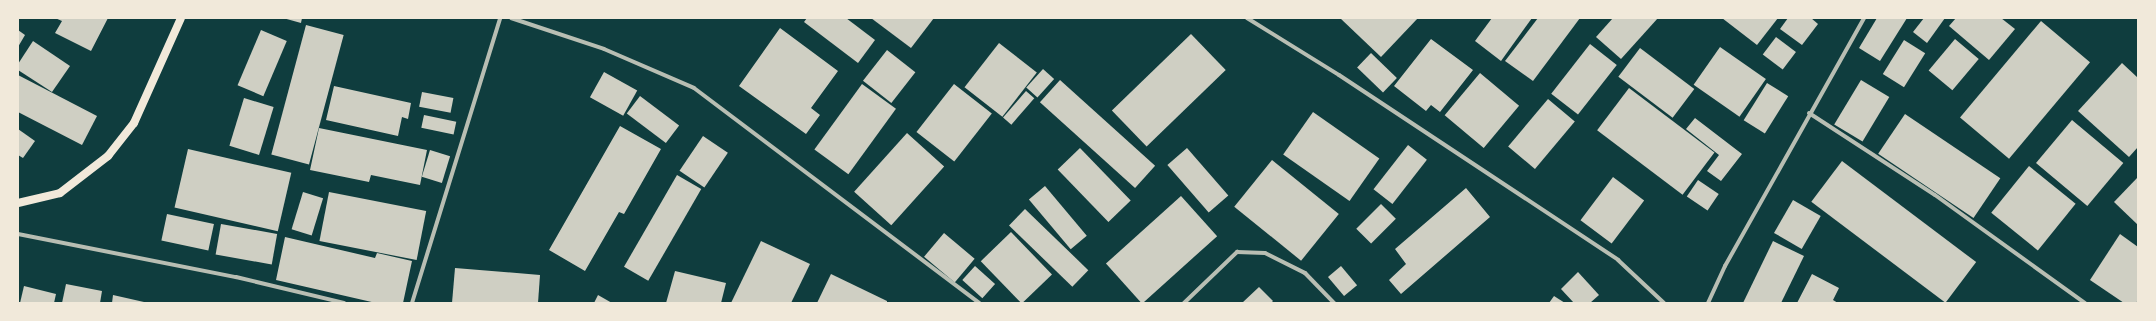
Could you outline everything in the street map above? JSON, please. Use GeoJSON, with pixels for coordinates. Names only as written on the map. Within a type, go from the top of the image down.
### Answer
{"type":"FeatureCollection","features":[{"type":"Feature","properties":{"kind":"main road"},"geometry":{"type":"LineString","coordinates":[[18,203],[60,193],[108,156],[134,123],[181,18]]}},
{"type":"Feature","properties":{"kind":"street"},"geometry":{"type":"LineString","coordinates":[[412,303],[500,18]]}},
{"type":"Feature","properties":{"kind":"street"},"geometry":{"type":"LineString","coordinates":[[510,18],[604,49],[694,88],[979,303]]}},
{"type":"Feature","properties":{"kind":"street"},"geometry":{"type":"LineString","coordinates":[[1248,18],[1339,75],[1618,260],[1664,303]]}},
{"type":"Feature","properties":{"kind":"street"},"geometry":{"type":"LineString","coordinates":[[1708,303],[1725,266],[1864,18]]}},
{"type":"Feature","properties":{"kind":"street"},"geometry":{"type":"LineString","coordinates":[[1809,114],[1935,195],[2085,303]]}},
{"type":"Feature","properties":{"kind":"street"},"geometry":{"type":"LineString","coordinates":[[18,234],[236,277],[344,303]]}},
{"type":"Feature","properties":{"kind":"street"},"geometry":{"type":"LineString","coordinates":[[1184,303],[1236,252],[1265,253],[1305,273],[1334,303]]}},
{"type":"Feature","properties":{"kind":"building"},"geometry":{"type":"Polygon","coordinates":[[[55,18],[108,18],[91,51],[55,33],[62,21],[55,18]]]}},
{"type":"Feature","properties":{"kind":"building"},"geometry":{"type":"Polygon","coordinates":[[[283,18],[302,18],[301,23],[283,18]]]}},
{"type":"Feature","properties":{"kind":"building"},"geometry":{"type":"Polygon","coordinates":[[[807,18],[846,18],[875,40],[858,63],[804,22],[807,18]]]}},
{"type":"Feature","properties":{"kind":"building"},"geometry":{"type":"Polygon","coordinates":[[[871,18],[934,18],[911,48],[871,18]]]}},
{"type":"Feature","properties":{"kind":"building"},"geometry":{"type":"Polygon","coordinates":[[[1340,18],[1418,18],[1381,57],[1340,18]]]}},
{"type":"Feature","properties":{"kind":"building"},"geometry":{"type":"Polygon","coordinates":[[[1492,18],[1532,18],[1501,61],[1475,41],[1492,18]]]}},
{"type":"Feature","properties":{"kind":"building"},"geometry":{"type":"Polygon","coordinates":[[[1538,18],[1580,18],[1533,81],[1505,61],[1538,18]]]}},
{"type":"Feature","properties":{"kind":"building"},"geometry":{"type":"Polygon","coordinates":[[[1613,18],[1658,18],[1621,59],[1596,37],[1613,18]]]}},
{"type":"Feature","properties":{"kind":"building"},"geometry":{"type":"Polygon","coordinates":[[[1722,18],[1778,18],[1757,45],[1722,18]]]}},
{"type":"Feature","properties":{"kind":"building"},"geometry":{"type":"Polygon","coordinates":[[[1788,18],[1811,18],[1818,24],[1802,45],[1780,29],[1788,18]]]}},
{"type":"Feature","properties":{"kind":"building"},"geometry":{"type":"Polygon","coordinates":[[[1877,18],[1907,18],[1880,61],[1859,48],[1877,18]]]}},
{"type":"Feature","properties":{"kind":"building"},"geometry":{"type":"Polygon","coordinates":[[[1924,18],[1945,18],[1927,43],[1913,32],[1924,18]]]}},
{"type":"Feature","properties":{"kind":"building"},"geometry":{"type":"Polygon","coordinates":[[[1956,18],[2001,18],[2015,29],[1989,60],[1949,26],[1956,18]]]}},
{"type":"Feature","properties":{"kind":"building"},"geometry":{"type":"Polygon","coordinates":[[[2041,21],[2090,62],[2009,159],[1960,118],[2041,21]]]}},
{"type":"Feature","properties":{"kind":"building"},"geometry":{"type":"Polygon","coordinates":[[[306,25],[344,35],[309,165],[271,154],[306,25]]]}},
{"type":"Feature","properties":{"kind":"building"},"geometry":{"type":"Polygon","coordinates":[[[780,28],[838,71],[811,108],[820,115],[806,134],[739,86],[780,28]]]}},
{"type":"Feature","properties":{"kind":"building"},"geometry":{"type":"Polygon","coordinates":[[[18,30],[25,35],[18,47],[18,30]]]}},
{"type":"Feature","properties":{"kind":"building"},"geometry":{"type":"Polygon","coordinates":[[[261,30],[287,41],[263,96],[238,85],[261,30]]]}},
{"type":"Feature","properties":{"kind":"building"},"geometry":{"type":"Polygon","coordinates":[[[1191,34],[1226,70],[1147,146],[1112,110],[1191,34]]]}},
{"type":"Feature","properties":{"kind":"building"},"geometry":{"type":"Polygon","coordinates":[[[1776,37],[1796,52],[1783,70],[1763,55],[1776,37]]]}},
{"type":"Feature","properties":{"kind":"building"},"geometry":{"type":"Polygon","coordinates":[[[1431,39],[1473,70],[1440,112],[1431,105],[1426,111],[1394,86],[1431,39]]]}},
{"type":"Feature","properties":{"kind":"building"},"geometry":{"type":"Polygon","coordinates":[[[1955,39],[1979,59],[1952,90],[1929,70],[1955,39]]]}},
{"type":"Feature","properties":{"kind":"building"},"geometry":{"type":"Polygon","coordinates":[[[1904,40],[1925,53],[1904,87],[1883,74],[1904,40]]]}},
{"type":"Feature","properties":{"kind":"building"},"geometry":{"type":"Polygon","coordinates":[[[33,41],[70,66],[52,92],[18,70],[18,64],[33,41]]]}},
{"type":"Feature","properties":{"kind":"building"},"geometry":{"type":"Polygon","coordinates":[[[999,43],[1037,73],[1002,117],[965,87],[999,43]]]}},
{"type":"Feature","properties":{"kind":"building"},"geometry":{"type":"Polygon","coordinates":[[[1590,44],[1617,65],[1578,115],[1551,94],[1590,44]]]}},
{"type":"Feature","properties":{"kind":"building"},"geometry":{"type":"Polygon","coordinates":[[[1720,47],[1766,79],[1739,117],[1694,85],[1720,47]]]}},
{"type":"Feature","properties":{"kind":"building"},"geometry":{"type":"Polygon","coordinates":[[[1640,48],[1694,89],[1673,118],[1618,77],[1640,48]]]}},
{"type":"Feature","properties":{"kind":"building"},"geometry":{"type":"Polygon","coordinates":[[[887,50],[915,72],[891,103],[863,81],[887,50]]]}},
{"type":"Feature","properties":{"kind":"building"},"geometry":{"type":"Polygon","coordinates":[[[1371,53],[1397,78],[1383,92],[1357,67],[1371,53]]]}},
{"type":"Feature","properties":{"kind":"building"},"geometry":{"type":"Polygon","coordinates":[[[2122,63],[2138,78],[2138,147],[2129,157],[2078,111],[2122,63]]]}},
{"type":"Feature","properties":{"kind":"building"},"geometry":{"type":"Polygon","coordinates":[[[1043,69],[1054,79],[1037,98],[1026,88],[1043,69]]]}},
{"type":"Feature","properties":{"kind":"building"},"geometry":{"type":"Polygon","coordinates":[[[604,72],[637,90],[623,116],[590,97],[604,72]]]}},
{"type":"Feature","properties":{"kind":"building"},"geometry":{"type":"Polygon","coordinates":[[[1480,73],[1519,106],[1484,148],[1445,115],[1480,73]]]}},
{"type":"Feature","properties":{"kind":"building"},"geometry":{"type":"Polygon","coordinates":[[[18,75],[97,116],[82,145],[18,112],[18,75]]]}},
{"type":"Feature","properties":{"kind":"building"},"geometry":{"type":"Polygon","coordinates":[[[1060,80],[1155,166],[1135,188],[1040,102],[1060,80]]]}},
{"type":"Feature","properties":{"kind":"building"},"geometry":{"type":"Polygon","coordinates":[[[1861,80],[1889,97],[1863,142],[1834,125],[1861,80]]]}},
{"type":"Feature","properties":{"kind":"building"},"geometry":{"type":"Polygon","coordinates":[[[1767,83],[1788,96],[1765,134],[1744,120],[1767,83]]]}},
{"type":"Feature","properties":{"kind":"building"},"geometry":{"type":"Polygon","coordinates":[[[862,84],[896,109],[848,174],[814,150],[862,84]]]}},
{"type":"Feature","properties":{"kind":"building"},"geometry":{"type":"Polygon","coordinates":[[[954,84],[992,114],[954,162],[916,132],[954,84]]]}},
{"type":"Feature","properties":{"kind":"building"},"geometry":{"type":"Polygon","coordinates":[[[334,86],[411,103],[408,119],[402,117],[398,136],[326,120],[334,86]]]}},
{"type":"Feature","properties":{"kind":"building"},"geometry":{"type":"Polygon","coordinates":[[[1629,88],[1714,152],[1683,195],[1597,130],[1629,88]]]}},
{"type":"Feature","properties":{"kind":"building"},"geometry":{"type":"Polygon","coordinates":[[[1026,91],[1034,98],[1011,125],[1003,117],[1026,91]]]}},
{"type":"Feature","properties":{"kind":"building"},"geometry":{"type":"Polygon","coordinates":[[[422,92],[453,98],[451,113],[419,107],[422,92]]]}},
{"type":"Feature","properties":{"kind":"building"},"geometry":{"type":"Polygon","coordinates":[[[640,96],[679,125],[666,143],[627,114],[640,96]]]}},
{"type":"Feature","properties":{"kind":"building"},"geometry":{"type":"Polygon","coordinates":[[[244,98],[274,107],[259,155],[229,146],[244,98]]]}},
{"type":"Feature","properties":{"kind":"building"},"geometry":{"type":"Polygon","coordinates":[[[1548,99],[1575,121],[1535,169],[1508,146],[1548,99]]]}},
{"type":"Feature","properties":{"kind":"building"},"geometry":{"type":"Polygon","coordinates":[[[1313,112],[1379,158],[1350,201],[1283,155],[1313,112]]]}},
{"type":"Feature","properties":{"kind":"building"},"geometry":{"type":"Polygon","coordinates":[[[1905,114],[2000,178],[1973,218],[1878,154],[1905,114]]]}},
{"type":"Feature","properties":{"kind":"building"},"geometry":{"type":"Polygon","coordinates":[[[424,115],[456,122],[454,135],[421,128],[424,115]]]}},
{"type":"Feature","properties":{"kind":"building"},"geometry":{"type":"Polygon","coordinates":[[[1695,118],[1742,154],[1721,181],[1707,171],[1719,155],[1686,129],[1695,118]]]}},
{"type":"Feature","properties":{"kind":"building"},"geometry":{"type":"Polygon","coordinates":[[[2072,120],[2123,163],[2087,206],[2036,163],[2072,120]]]}},
{"type":"Feature","properties":{"kind":"building"},"geometry":{"type":"Polygon","coordinates":[[[620,126],[661,149],[624,214],[619,212],[585,271],[549,250],[620,126]]]}},
{"type":"Feature","properties":{"kind":"building"},"geometry":{"type":"Polygon","coordinates":[[[319,128],[427,150],[420,185],[371,175],[369,182],[310,170],[319,128]]]}},
{"type":"Feature","properties":{"kind":"building"},"geometry":{"type":"Polygon","coordinates":[[[18,129],[35,141],[23,158],[18,155],[18,129]]]}},
{"type":"Feature","properties":{"kind":"building"},"geometry":{"type":"Polygon","coordinates":[[[907,133],[944,166],[891,225],[854,192],[907,133]]]}},
{"type":"Feature","properties":{"kind":"building"},"geometry":{"type":"Polygon","coordinates":[[[703,136],[728,153],[704,188],[680,171],[703,136]]]}},
{"type":"Feature","properties":{"kind":"building"},"geometry":{"type":"Polygon","coordinates":[[[1408,145],[1427,160],[1392,204],[1374,189],[1408,145]]]}},
{"type":"Feature","properties":{"kind":"building"},"geometry":{"type":"Polygon","coordinates":[[[1080,148],[1131,201],[1108,222],[1058,170],[1080,148]]]}},
{"type":"Feature","properties":{"kind":"building"},"geometry":{"type":"Polygon","coordinates":[[[1187,148],[1228,196],[1209,213],[1167,165],[1187,148]]]}},
{"type":"Feature","properties":{"kind":"building"},"geometry":{"type":"Polygon","coordinates":[[[188,149],[291,173],[278,231],[175,207],[188,149]]]}},
{"type":"Feature","properties":{"kind":"building"},"geometry":{"type":"Polygon","coordinates":[[[430,150],[450,156],[442,183],[422,177],[430,150]]]}},
{"type":"Feature","properties":{"kind":"building"},"geometry":{"type":"Polygon","coordinates":[[[1272,160],[1339,214],[1301,261],[1234,207],[1272,160]]]}},
{"type":"Feature","properties":{"kind":"building"},"geometry":{"type":"Polygon","coordinates":[[[1842,161],[1976,262],[1945,303],[1811,202],[1842,161]]]}},
{"type":"Feature","properties":{"kind":"building"},"geometry":{"type":"Polygon","coordinates":[[[2029,166],[2076,204],[2038,250],[1991,213],[2029,166]]]}},
{"type":"Feature","properties":{"kind":"building"},"geometry":{"type":"Polygon","coordinates":[[[677,175],[701,189],[648,281],[624,267],[677,175]]]}},
{"type":"Feature","properties":{"kind":"building"},"geometry":{"type":"Polygon","coordinates":[[[1613,177],[1644,200],[1612,244],[1581,220],[1613,177]]]}},
{"type":"Feature","properties":{"kind":"building"},"geometry":{"type":"Polygon","coordinates":[[[2138,177],[2138,225],[2114,202],[2138,177]]]}},
{"type":"Feature","properties":{"kind":"building"},"geometry":{"type":"Polygon","coordinates":[[[1698,180],[1719,194],[1708,211],[1687,197],[1698,180]]]}},
{"type":"Feature","properties":{"kind":"building"},"geometry":{"type":"Polygon","coordinates":[[[1045,186],[1087,236],[1071,249],[1029,199],[1045,186]]]}},
{"type":"Feature","properties":{"kind":"building"},"geometry":{"type":"Polygon","coordinates":[[[1466,188],[1490,217],[1401,294],[1389,280],[1406,264],[1395,249],[1466,188]]]}},
{"type":"Feature","properties":{"kind":"building"},"geometry":{"type":"Polygon","coordinates":[[[303,192],[323,198],[312,235],[292,229],[303,192]]]}},
{"type":"Feature","properties":{"kind":"building"},"geometry":{"type":"Polygon","coordinates":[[[329,192],[426,211],[417,260],[319,241],[329,192]]]}},
{"type":"Feature","properties":{"kind":"building"},"geometry":{"type":"Polygon","coordinates":[[[1181,196],[1217,236],[1143,303],[1106,264],[1181,196]]]}},
{"type":"Feature","properties":{"kind":"building"},"geometry":{"type":"Polygon","coordinates":[[[1793,200],[1821,216],[1802,249],[1774,233],[1793,200]]]}},
{"type":"Feature","properties":{"kind":"building"},"geometry":{"type":"Polygon","coordinates":[[[1381,204],[1396,219],[1371,244],[1356,229],[1381,204]]]}},
{"type":"Feature","properties":{"kind":"building"},"geometry":{"type":"Polygon","coordinates":[[[1025,209],[1088,270],[1072,287],[1009,226],[1025,209]]]}},
{"type":"Feature","properties":{"kind":"building"},"geometry":{"type":"Polygon","coordinates":[[[167,214],[214,224],[208,250],[161,240],[167,214]]]}},
{"type":"Feature","properties":{"kind":"building"},"geometry":{"type":"Polygon","coordinates":[[[221,224],[277,234],[272,264],[216,255],[221,224]]]}},
{"type":"Feature","properties":{"kind":"building"},"geometry":{"type":"Polygon","coordinates":[[[1011,232],[1052,274],[1021,303],[981,261],[1011,232]]]}},
{"type":"Feature","properties":{"kind":"building"},"geometry":{"type":"Polygon","coordinates":[[[944,233],[975,259],[955,282],[924,257],[944,233]]]}},
{"type":"Feature","properties":{"kind":"building"},"geometry":{"type":"Polygon","coordinates":[[[2120,234],[2138,247],[2138,300],[2136,303],[2124,303],[2090,280],[2120,234]]]}},
{"type":"Feature","properties":{"kind":"building"},"geometry":{"type":"Polygon","coordinates":[[[285,237],[375,258],[377,253],[412,261],[403,303],[376,303],[276,280],[285,237]]]}},
{"type":"Feature","properties":{"kind":"building"},"geometry":{"type":"Polygon","coordinates":[[[761,241],[810,264],[791,303],[731,303],[761,241]]]}},
{"type":"Feature","properties":{"kind":"building"},"geometry":{"type":"Polygon","coordinates":[[[1773,241],[1804,256],[1781,303],[1743,303],[1773,241]]]}},
{"type":"Feature","properties":{"kind":"building"},"geometry":{"type":"Polygon","coordinates":[[[975,266],[995,284],[982,298],[962,280],[975,266]]]}},
{"type":"Feature","properties":{"kind":"building"},"geometry":{"type":"Polygon","coordinates":[[[1341,266],[1357,285],[1344,296],[1328,277],[1341,266]]]}},
{"type":"Feature","properties":{"kind":"building"},"geometry":{"type":"Polygon","coordinates":[[[455,268],[540,275],[538,303],[452,303],[455,268]]]}},
{"type":"Feature","properties":{"kind":"building"},"geometry":{"type":"Polygon","coordinates":[[[675,271],[726,283],[721,303],[666,303],[675,271]]]}},
{"type":"Feature","properties":{"kind":"building"},"geometry":{"type":"Polygon","coordinates":[[[1578,272],[1599,295],[1590,303],[1574,303],[1561,289],[1578,272]]]}},
{"type":"Feature","properties":{"kind":"building"},"geometry":{"type":"Polygon","coordinates":[[[831,274],[887,301],[887,303],[817,303],[831,274]]]}},
{"type":"Feature","properties":{"kind":"building"},"geometry":{"type":"Polygon","coordinates":[[[1812,274],[1839,288],[1833,300],[1838,303],[1797,303],[1812,274]]]}},
{"type":"Feature","properties":{"kind":"building"},"geometry":{"type":"Polygon","coordinates":[[[66,284],[102,291],[100,303],[62,303],[66,284]]]}},
{"type":"Feature","properties":{"kind":"building"},"geometry":{"type":"Polygon","coordinates":[[[24,286],[56,294],[54,303],[20,303],[24,286]]]}},
{"type":"Feature","properties":{"kind":"building"},"geometry":{"type":"Polygon","coordinates":[[[1259,287],[1273,301],[1271,303],[1242,303],[1259,287]]]}},
{"type":"Feature","properties":{"kind":"building"},"geometry":{"type":"Polygon","coordinates":[[[113,295],[144,302],[144,303],[112,303],[113,295]]]}},
{"type":"Feature","properties":{"kind":"building"},"geometry":{"type":"Polygon","coordinates":[[[598,295],[612,303],[594,303],[598,295]]]}},
{"type":"Feature","properties":{"kind":"building"},"geometry":{"type":"Polygon","coordinates":[[[1554,296],[1565,303],[1549,303],[1554,296]]]}}]}
